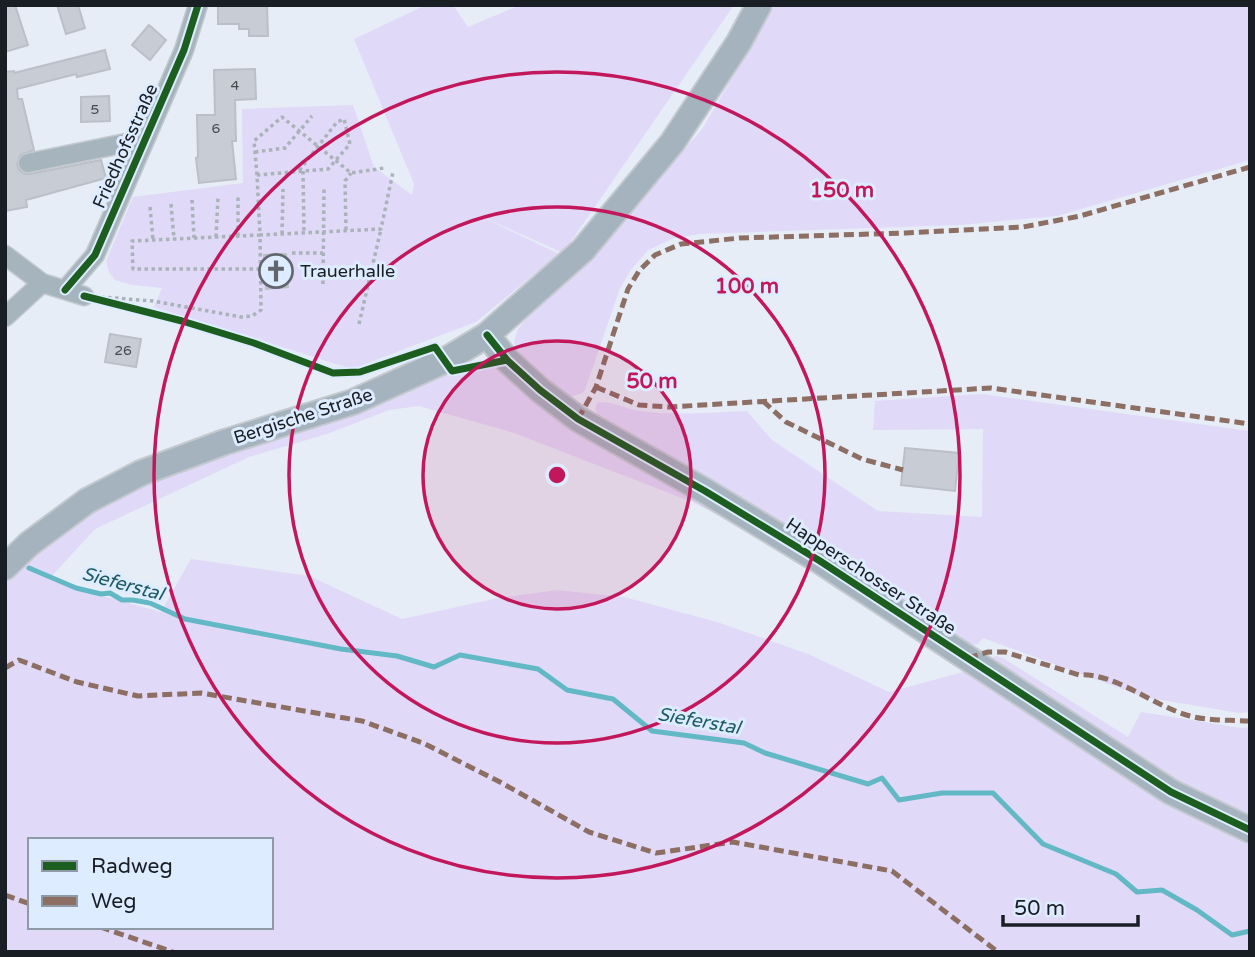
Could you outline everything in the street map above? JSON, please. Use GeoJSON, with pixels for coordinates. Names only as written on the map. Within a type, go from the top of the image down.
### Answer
{"type":"FeatureCollection","features":[{"type":"Feature","properties":{"kind":"main road","name":"Bergische Straße"},"geometry":{"type":"LineString","coordinates":[[5,567],[29,544],[88,502],[141,473],[225,442],[353,402],[444,361],[487,335],[583,250],[672,143],[739,42],[759,5]]}},
{"type":"Feature","properties":{"kind":"main road","name":"Happerschosser Straße"},"geometry":{"type":"LineString","coordinates":[[487,335],[507,360],[578,419],[705,491],[820,561],[1171,792],[1250,830]]}},
{"type":"Feature","properties":{"kind":"street","name":"Friedhofsstraße"},"geometry":{"type":"LineString","coordinates":[[65,290],[95,256],[184,50],[198,5]]}},
{"type":"Feature","properties":{"kind":"street","name":"Friedhofsstraße"},"geometry":{"type":"LineString","coordinates":[[28,163],[126,143],[142,146]]}},
{"type":"Feature","properties":{"kind":"street"},"geometry":{"type":"LineString","coordinates":[[5,255],[42,283],[84,296]]}},
{"type":"Feature","properties":{"kind":"street"},"geometry":{"type":"LineString","coordinates":[[5,317],[42,283]]}},
{"type":"Feature","properties":{"kind":"path"},"geometry":{"type":"LineString","coordinates":[[255,152],[285,148],[312,116]]}},
{"type":"Feature","properties":{"kind":"path"},"geometry":{"type":"LineString","coordinates":[[103,297],[153,300],[241,317],[253,316],[261,310],[260,234],[254,141],[282,117],[351,173],[384,168]]}},
{"type":"Feature","properties":{"kind":"path"},"geometry":{"type":"LineString","coordinates":[[257,175],[301,171],[328,169],[350,144],[344,119],[337,122],[301,171],[304,232]]}},
{"type":"Feature","properties":{"kind":"path"},"geometry":{"type":"LineString","coordinates":[[359,324],[393,172]]}},
{"type":"Feature","properties":{"kind":"path"},"geometry":{"type":"LineString","coordinates":[[346,230],[345,181],[351,173]]}},
{"type":"Feature","properties":{"kind":"path"},"geometry":{"type":"LineString","coordinates":[[323,284],[324,187]]}},
{"type":"Feature","properties":{"kind":"path"},"geometry":{"type":"LineString","coordinates":[[282,234],[283,189]]}},
{"type":"Feature","properties":{"kind":"path"},"geometry":{"type":"LineString","coordinates":[[238,236],[239,195]]}},
{"type":"Feature","properties":{"kind":"path"},"geometry":{"type":"LineString","coordinates":[[216,237],[218,197]]}},
{"type":"Feature","properties":{"kind":"path"},"geometry":{"type":"LineString","coordinates":[[192,200],[194,238]]}},
{"type":"Feature","properties":{"kind":"path"},"geometry":{"type":"LineString","coordinates":[[171,204],[174,239]]}},
{"type":"Feature","properties":{"kind":"path"},"geometry":{"type":"LineString","coordinates":[[150,207],[153,240]]}},
{"type":"Feature","properties":{"kind":"path"},"geometry":{"type":"LineString","coordinates":[[260,270],[133,269],[132,241],[381,229]]}},
{"type":"Feature","properties":{"kind":"path"},"geometry":{"type":"LineString","coordinates":[[292,253],[323,253]]}},
{"type":"Feature","properties":{"kind":"shaded area"},"geometry":{"type":"Polygon","coordinates":[[[426,5],[453,5],[468,27],[520,5],[734,5],[563,253],[476,214],[559,254],[476,322],[352,369],[154,307],[162,288],[115,280],[106,261],[133,197],[243,183],[242,109],[353,105],[374,167],[412,195],[414,184],[354,39],[426,5]]]}},
{"type":"Feature","properties":{"kind":"shaded area"},"geometry":{"type":"Polygon","coordinates":[[[775,5],[1250,5],[1250,160],[1057,216],[960,225],[700,234],[674,238],[648,250],[630,271],[619,291],[585,390],[571,397],[561,393],[518,355],[514,341],[518,329],[572,277],[702,129],[775,5]]]}},
{"type":"Feature","properties":{"kind":"shaded area"},"geometry":{"type":"Polygon","coordinates":[[[499,366],[579,432],[746,526],[753,533],[692,502],[514,433],[419,406],[389,410],[327,434],[249,457],[95,529],[50,578],[161,612],[191,559],[309,576],[402,619],[498,598],[557,590],[624,597],[717,622],[808,654],[889,692],[967,671],[1250,841],[1250,952],[5,952],[5,580],[73,524],[150,482],[218,456],[341,417],[414,389],[443,374],[499,366]]]}},
{"type":"Feature","properties":{"kind":"shaded area"},"geometry":{"type":"Polygon","coordinates":[[[982,394],[1250,431],[1250,712],[1239,713],[1144,697],[983,638],[978,644],[971,645],[803,536],[598,417],[595,409],[597,403],[602,402],[654,412],[747,411],[772,440],[878,511],[982,517],[983,429],[873,430],[875,401],[982,394]]]}},
{"type":"Feature","properties":{"kind":"shaded area"},"geometry":{"type":"Polygon","coordinates":[[[997,656],[1128,737],[1141,712],[1241,728],[1250,727],[1250,820],[1172,780],[991,661],[997,656]]]}},
{"type":"Feature","properties":{"kind":"building"},"geometry":{"type":"Polygon","coordinates":[[[5,5],[15,5],[28,45],[5,52],[5,5]]]}},
{"type":"Feature","properties":{"kind":"building"},"geometry":{"type":"Polygon","coordinates":[[[57,5],[78,5],[85,28],[66,34],[57,5]]]}},
{"type":"Feature","properties":{"kind":"building"},"geometry":{"type":"Polygon","coordinates":[[[218,5],[267,5],[268,36],[249,36],[249,29],[239,29],[239,24],[218,24],[218,5]]]}},
{"type":"Feature","properties":{"kind":"building"},"geometry":{"type":"Polygon","coordinates":[[[149,25],[166,40],[150,60],[132,45],[149,25]]]}},
{"type":"Feature","properties":{"kind":"building"},"geometry":{"type":"Polygon","coordinates":[[[105,50],[110,69],[77,77],[76,74],[17,89],[18,99],[22,99],[34,150],[20,155],[17,165],[20,171],[30,174],[101,160],[106,178],[26,200],[27,207],[5,211],[5,72],[14,73],[105,50]]]}},
{"type":"Feature","properties":{"kind":"building"},"geometry":{"type":"Polygon","coordinates":[[[255,69],[256,99],[235,100],[236,141],[232,141],[236,179],[199,183],[196,158],[197,115],[215,115],[214,70],[255,69]]]}},
{"type":"Feature","properties":{"kind":"building"},"geometry":{"type":"Polygon","coordinates":[[[109,96],[110,121],[81,122],[81,97],[109,96]]]}},
{"type":"Feature","properties":{"kind":"building","name":"Trauerhalle"},"geometry":{"type":"Polygon","coordinates":[[[286,254],[288,287],[266,289],[264,255],[286,254]]]}},
{"type":"Feature","properties":{"kind":"building"},"geometry":{"type":"Polygon","coordinates":[[[110,334],[141,339],[136,367],[105,362],[110,334]]]}},
{"type":"Feature","properties":{"kind":"building"},"geometry":{"type":"Polygon","coordinates":[[[905,448],[959,453],[955,491],[901,485],[905,448]]]}},
{"type":"Feature","properties":{"kind":"waterway","name":"Sieferstal"},"geometry":{"type":"LineString","coordinates":[[29,568],[76,588],[101,594],[110,593],[122,600],[150,603],[185,619],[341,649],[397,656],[434,667],[460,655],[538,669],[567,690],[613,699],[652,731],[744,743],[765,753],[868,784],[882,778],[899,800],[942,793],[993,793],[1043,844],[1116,874],[1137,892],[1162,890],[1197,910],[1232,935],[1250,931]]}},
{"type":"Feature","properties":{"kind":"marked path"},"geometry":{"type":"LineString","coordinates":[[578,419],[596,387],[628,289],[639,271],[655,255],[681,244],[740,238],[1023,227],[1080,216],[1250,167]]}},
{"type":"Feature","properties":{"kind":"marked path"},"geometry":{"type":"LineString","coordinates":[[596,387],[639,405],[669,407],[991,388],[1250,424]]}},
{"type":"Feature","properties":{"kind":"marked path"},"geometry":{"type":"LineString","coordinates":[[763,401],[786,422],[862,459],[903,470]]}},
{"type":"Feature","properties":{"kind":"marked path"},"geometry":{"type":"LineString","coordinates":[[968,658],[988,652],[1005,652],[1079,675],[1106,679],[1190,716],[1212,720],[1250,721]]}},
{"type":"Feature","properties":{"kind":"marked path"},"geometry":{"type":"LineString","coordinates":[[5,668],[19,660],[77,682],[138,696],[201,693],[362,721],[423,743],[589,832],[656,853],[733,842],[892,871],[998,952]]}},
{"type":"Feature","properties":{"kind":"marked path"},"geometry":{"type":"LineString","coordinates":[[5,895],[28,903]]}},
{"type":"Feature","properties":{"kind":"marked path"},"geometry":{"type":"LineString","coordinates":[[106,929],[173,952]]}},
{"type":"Feature","properties":{"kind":"cycle path"},"geometry":{"type":"LineString","coordinates":[[65,290],[95,255],[184,50],[198,5]]}},
{"type":"Feature","properties":{"kind":"cycle path"},"geometry":{"type":"LineString","coordinates":[[84,296],[254,343],[333,373],[360,372],[435,347],[452,371],[507,360]]}},
{"type":"Feature","properties":{"kind":"cycle path"},"geometry":{"type":"LineString","coordinates":[[487,335],[507,360],[578,419],[705,491],[820,561],[1171,792],[1250,830]]}},
{"type":"Feature","properties":{"kind":"place","name":"Trauerhalle"},"geometry":{"type":"Point","coordinates":[276,271]}}]}
